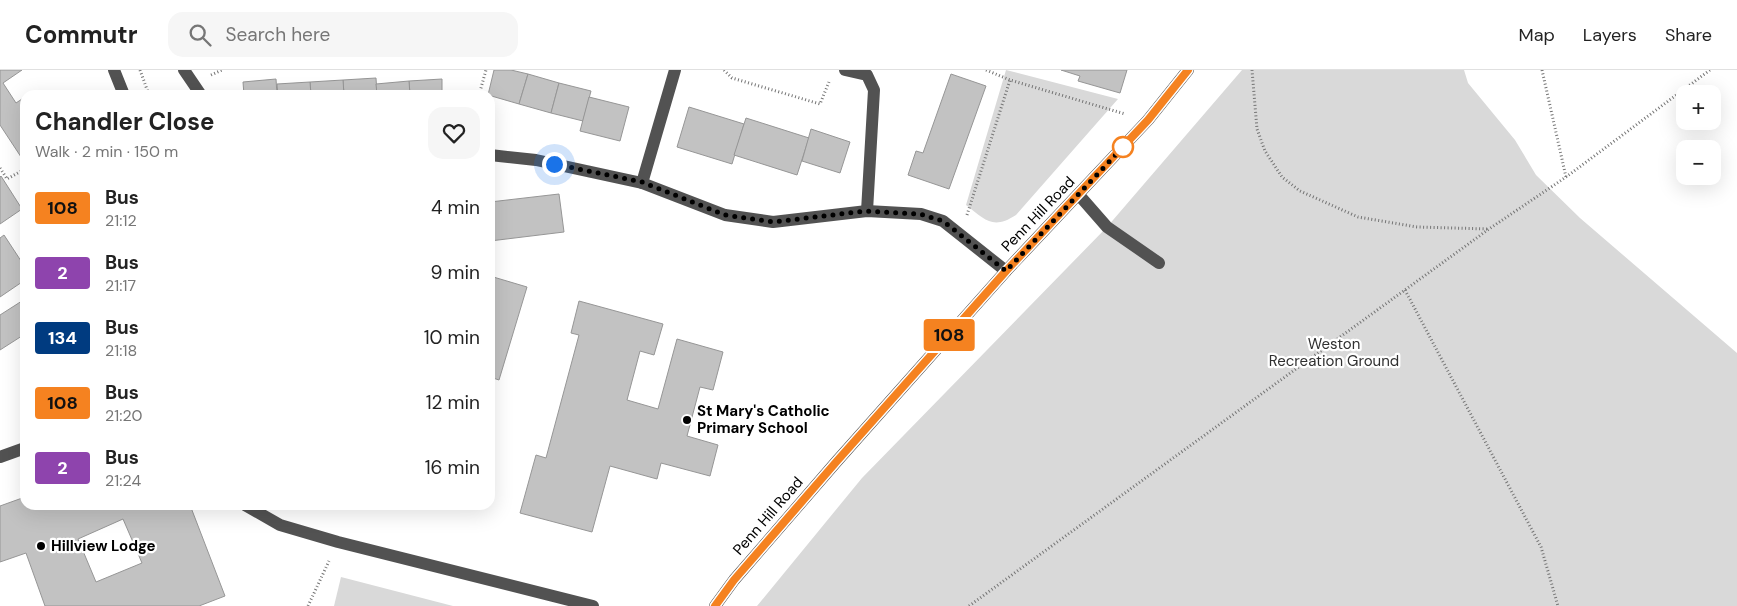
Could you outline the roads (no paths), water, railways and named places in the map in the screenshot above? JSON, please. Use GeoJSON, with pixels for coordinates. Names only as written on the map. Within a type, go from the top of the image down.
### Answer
{"type":"FeatureCollection","features":[{"type":"Feature","properties":{"kind":"street"},"geometry":{"type":"LineString","coordinates":[[114,70],[122,90]]}},
{"type":"Feature","properties":{"kind":"street"},"geometry":{"type":"LineString","coordinates":[[184,70],[198,90]]}},
{"type":"Feature","properties":{"kind":"street"},"geometry":{"type":"LineString","coordinates":[[642,182],[674,70]]}},
{"type":"Feature","properties":{"kind":"street"},"geometry":{"type":"LineString","coordinates":[[845,70],[867,75],[874,90],[866,211]]}},
{"type":"Feature","properties":{"kind":"street","name":"Penn Hill Road"},"geometry":{"type":"LineString","coordinates":[[715,606],[734,580],[837,461],[1006,271],[1148,120],[1188,70]]}},
{"type":"Feature","properties":{"kind":"street"},"geometry":{"type":"LineString","coordinates":[[495,156],[536,160],[642,182],[725,215],[773,222],[866,211],[920,214],[943,221],[961,233],[1006,271]]}},
{"type":"Feature","properties":{"kind":"street"},"geometry":{"type":"LineString","coordinates":[[1079,195],[1107,227],[1159,262]]}},
{"type":"Feature","properties":{"kind":"street"},"geometry":{"type":"LineString","coordinates":[[0,457],[20,450]]}},
{"type":"Feature","properties":{"kind":"street"},"geometry":{"type":"LineString","coordinates":[[254,510],[280,525],[338,542],[593,606]]}},
{"type":"Feature","properties":{"kind":"place","name":"St Mary's Catholic Primary School"},"geometry":{"type":"Point","coordinates":[687,420]}},
{"type":"Feature","properties":{"kind":"place","name":"Hillview Lodge"},"geometry":{"type":"Point","coordinates":[41,546]}},
{"type":"Feature","properties":{"kind":"park label","name":"Weston Recreation Ground"},"geometry":{"type":"Point","coordinates":[1334,352]}}]}
